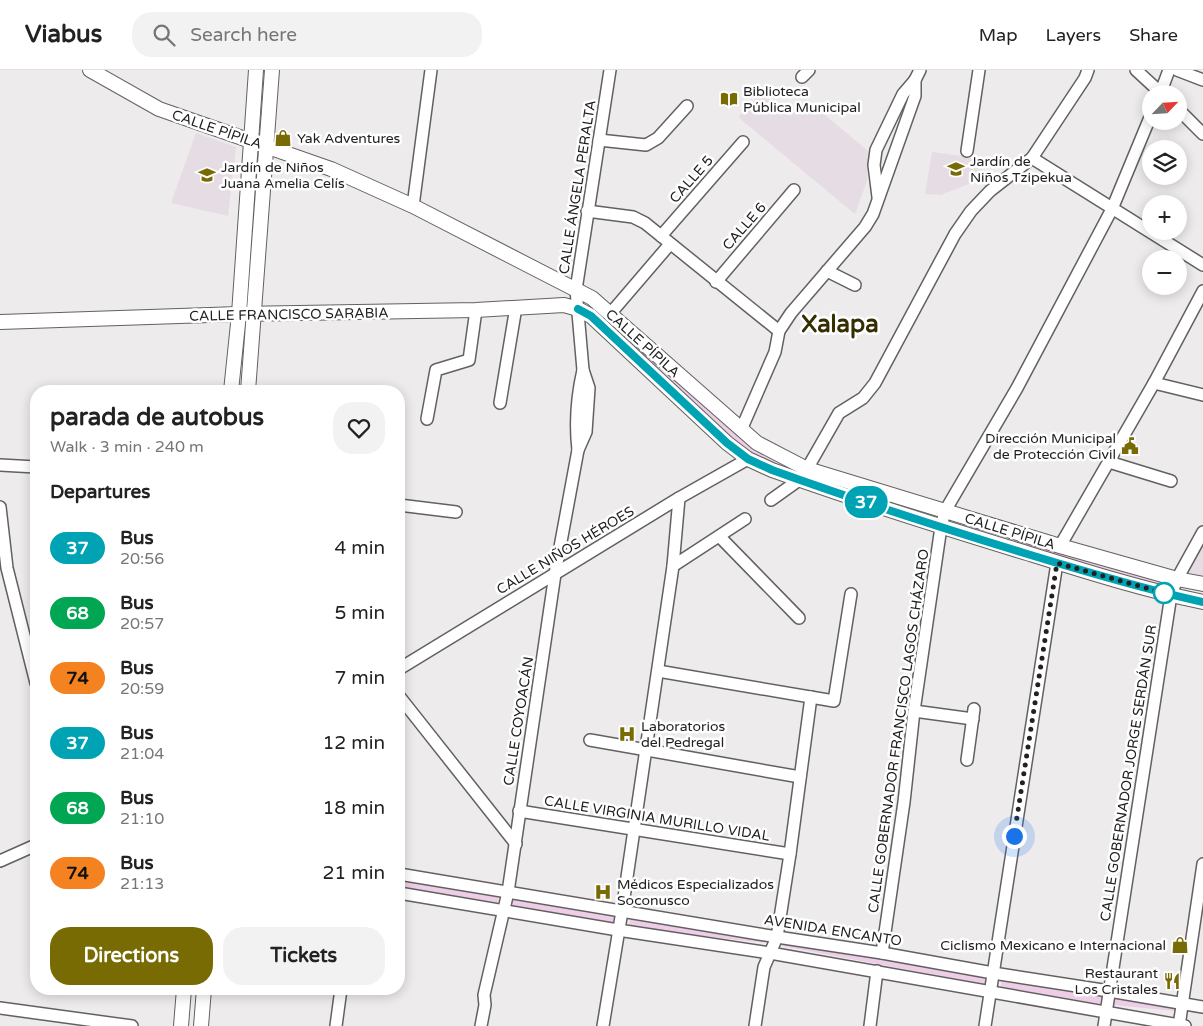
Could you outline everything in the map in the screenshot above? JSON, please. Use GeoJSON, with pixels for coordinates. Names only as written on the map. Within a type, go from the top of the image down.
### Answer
{"type":"FeatureCollection","features":[{"type":"Feature","properties":{"kind":"main road","name":"CALLE PÍPILA"},"geometry":{"type":"LineString","coordinates":[[90,70],[159,109],[331,169],[413,206],[592,298],[741,430],[803,474],[941,527],[1171,596],[1203,602]]}},
{"type":"Feature","properties":{"kind":"main road"},"geometry":{"type":"LineString","coordinates":[[232,385],[239,314],[256,70]]}},
{"type":"Feature","properties":{"kind":"main road"},"geometry":{"type":"LineString","coordinates":[[248,385],[272,70]]}},
{"type":"Feature","properties":{"kind":"main road","name":"CALLE FRANCISCO SARABIA"},"geometry":{"type":"LineString","coordinates":[[0,322],[239,314],[476,310],[564,305],[578,309]]}},
{"type":"Feature","properties":{"kind":"main road","name":"CALLE PÍPILA"},"geometry":{"type":"LineString","coordinates":[[578,309],[591,316],[727,443],[748,459],[772,470],[803,474],[945,511],[1060,546],[1177,579],[1203,584]]}},
{"type":"Feature","properties":{"kind":"main road"},"geometry":{"type":"LineString","coordinates":[[181,1026],[184,995]]}},
{"type":"Feature","properties":{"kind":"main road"},"geometry":{"type":"LineString","coordinates":[[201,1026],[204,995]]}},
{"type":"Feature","properties":{"kind":"street"},"geometry":{"type":"LineString","coordinates":[[413,206],[431,70]]}},
{"type":"Feature","properties":{"kind":"street","name":"CALLE ÁNGELA PERALTA"},"geometry":{"type":"LineString","coordinates":[[578,309],[576,290],[610,70]]}},
{"type":"Feature","properties":{"kind":"street"},"geometry":{"type":"LineString","coordinates":[[967,151],[980,70]]}},
{"type":"Feature","properties":{"kind":"street"},"geometry":{"type":"LineString","coordinates":[[771,500],[803,474],[839,414],[863,398],[875,383],[955,234],[972,210],[990,191],[1032,158],[1085,78],[1088,70]]}},
{"type":"Feature","properties":{"kind":"street"},"geometry":{"type":"LineString","coordinates":[[1136,70],[1152,85]]}},
{"type":"Feature","properties":{"kind":"street"},"geometry":{"type":"LineString","coordinates":[[1164,85],[1169,70]]}},
{"type":"Feature","properties":{"kind":"street"},"geometry":{"type":"LineString","coordinates":[[1177,70],[1203,80]]}},
{"type":"Feature","properties":{"kind":"street"},"geometry":{"type":"LineString","coordinates":[[878,202],[874,165],[876,150],[903,94],[918,75]]}},
{"type":"Feature","properties":{"kind":"street"},"geometry":{"type":"LineString","coordinates":[[741,430],[775,352],[779,331],[791,313],[874,214],[915,96],[918,75]]}},
{"type":"Feature","properties":{"kind":"street"},"geometry":{"type":"LineString","coordinates":[[599,140],[646,145],[658,138],[687,106]]}},
{"type":"Feature","properties":{"kind":"street"},"geometry":{"type":"LineString","coordinates":[[1188,119],[1203,134]]}},
{"type":"Feature","properties":{"kind":"street","name":"CALLE GOBERNADOR FRANCISCO LAGOS CHÁZARO"},"geometry":{"type":"LineString","coordinates":[[882,953],[904,802],[914,711],[941,527],[945,511],[1017,388],[1112,209],[1145,130]]}},
{"type":"Feature","properties":{"kind":"street","name":"CALLE 5"},"geometry":{"type":"LineString","coordinates":[[610,314],[665,240],[743,142]]}},
{"type":"Feature","properties":{"kind":"street"},"geometry":{"type":"LineString","coordinates":[[1032,158],[1203,265]]}},
{"type":"Feature","properties":{"kind":"street","name":"CALLE 6"},"geometry":{"type":"LineString","coordinates":[[716,282],[794,190]]}},
{"type":"Feature","properties":{"kind":"street"},"geometry":{"type":"LineString","coordinates":[[587,211],[633,217],[645,224],[779,331]]}},
{"type":"Feature","properties":{"kind":"street"},"geometry":{"type":"LineString","coordinates":[[827,271],[855,285]]}},
{"type":"Feature","properties":{"kind":"street"},"geometry":{"type":"LineString","coordinates":[[1060,546],[1154,384],[1203,291]]}},
{"type":"Feature","properties":{"kind":"street"},"geometry":{"type":"LineString","coordinates":[[500,403],[516,307]]}},
{"type":"Feature","properties":{"kind":"street","name":"CALLE COYOACÁN"},"geometry":{"type":"LineString","coordinates":[[481,1026],[485,1005],[484,995],[508,892],[555,574],[578,450],[576,434],[583,370],[578,309]]}},
{"type":"Feature","properties":{"kind":"street"},"geometry":{"type":"LineString","coordinates":[[427,419],[436,370],[469,360],[476,310]]}},
{"type":"Feature","properties":{"kind":"street"},"geometry":{"type":"LineString","coordinates":[[1154,384],[1203,395]]}},
{"type":"Feature","properties":{"kind":"street","name":"CALLE NIÑOS HÉROES"},"geometry":{"type":"LineString","coordinates":[[405,665],[679,498],[748,459]]}},
{"type":"Feature","properties":{"kind":"street"},"geometry":{"type":"LineString","coordinates":[[1109,462],[1171,481]]}},
{"type":"Feature","properties":{"kind":"street"},"geometry":{"type":"LineString","coordinates":[[0,465],[30,467]]}},
{"type":"Feature","properties":{"kind":"street"},"geometry":{"type":"LineString","coordinates":[[603,1026],[647,749],[673,566],[679,498]]}},
{"type":"Feature","properties":{"kind":"street"},"geometry":{"type":"LineString","coordinates":[[405,506],[456,512]]}},
{"type":"Feature","properties":{"kind":"street"},"geometry":{"type":"LineString","coordinates":[[0,507],[7,568],[30,659]]}},
{"type":"Feature","properties":{"kind":"street"},"geometry":{"type":"LineString","coordinates":[[673,566],[745,519]]}},
{"type":"Feature","properties":{"kind":"street","name":"CALLE GOBERNADOR JORGE SERDÁN SUR"},"geometry":{"type":"LineString","coordinates":[[1104,1026],[1171,596],[1177,579],[1203,532]]}},
{"type":"Feature","properties":{"kind":"street"},"geometry":{"type":"LineString","coordinates":[[720,536],[800,618]]}},
{"type":"Feature","properties":{"kind":"street"},"geometry":{"type":"LineString","coordinates":[[985,1026],[1057,563]]}},
{"type":"Feature","properties":{"kind":"street"},"geometry":{"type":"LineString","coordinates":[[658,671],[834,701],[851,594]]}},
{"type":"Feature","properties":{"kind":"street"},"geometry":{"type":"LineString","coordinates":[[754,1026],[764,967],[777,937],[800,776],[816,698]]}},
{"type":"Feature","properties":{"kind":"street"},"geometry":{"type":"LineString","coordinates":[[405,704],[516,844]]}},
{"type":"Feature","properties":{"kind":"street"},"geometry":{"type":"LineString","coordinates":[[914,711],[973,714],[967,760]]}},
{"type":"Feature","properties":{"kind":"street"},"geometry":{"type":"LineString","coordinates":[[590,740],[800,776]]}},
{"type":"Feature","properties":{"kind":"street","name":"CALLE VIRGINIA MURILLO VIDAL"},"geometry":{"type":"LineString","coordinates":[[519,811],[790,854]]}},
{"type":"Feature","properties":{"kind":"street"},"geometry":{"type":"LineString","coordinates":[[0,861],[30,848]]}},
{"type":"Feature","properties":{"kind":"street"},"geometry":{"type":"LineString","coordinates":[[405,894],[504,912],[877,971],[1181,1026],[1181,1004],[1203,864]]}},
{"type":"Feature","properties":{"kind":"street","name":"AVENIDA ENCANTO"},"geometry":{"type":"LineString","coordinates":[[405,875],[993,973],[1109,990],[1203,1008]]}},
{"type":"Feature","properties":{"kind":"street"},"geometry":{"type":"LineString","coordinates":[[870,1026],[877,971]]}},
{"type":"Feature","properties":{"kind":"street"},"geometry":{"type":"LineString","coordinates":[[336,1026],[340,995]]}},
{"type":"Feature","properties":{"kind":"street","name":"CALLE COYOACÁN"},"geometry":{"type":"LineString","coordinates":[[473,1026],[478,1004],[484,995]]}},
{"type":"Feature","properties":{"kind":"street"},"geometry":{"type":"LineString","coordinates":[[0,1008],[132,1026]]}},
{"type":"Feature","properties":{"kind":"shaded area"},"geometry":{"type":"Polygon","coordinates":[[[761,93],[790,116],[806,99],[868,151],[867,181],[855,214],[738,117],[761,93]]]}},
{"type":"Feature","properties":{"kind":"shaded area","name":"Jardín de Niños Juana Amelia Celís"},"geometry":{"type":"Polygon","coordinates":[[[196,133],[236,147],[228,216],[171,203],[196,133]]]}},
{"type":"Feature","properties":{"kind":"shaded area","name":"Jardín de Niños Tzipekua"},"geometry":{"type":"Polygon","coordinates":[[[932,152],[983,159],[981,179],[941,195],[925,194],[932,152]]]}},
{"type":"Feature","properties":{"kind":"shaded area"},"geometry":{"type":"Polygon","coordinates":[[[601,312],[752,447],[930,513],[928,518],[805,479],[749,452],[723,431],[597,317],[601,312]]]}},
{"type":"Feature","properties":{"kind":"shaded area"},"geometry":{"type":"Polygon","coordinates":[[[965,523],[1165,581],[1163,588],[963,530],[965,523]]]}},
{"type":"Feature","properties":{"kind":"shaded area"},"geometry":{"type":"Polygon","coordinates":[[[1203,544],[1203,577],[1186,572],[1203,544]]]}},
{"type":"Feature","properties":{"kind":"shaded area"},"geometry":{"type":"Polygon","coordinates":[[[405,881],[499,895],[497,904],[405,891],[405,881]]]}},
{"type":"Feature","properties":{"kind":"shaded area"},"geometry":{"type":"Polygon","coordinates":[[[512,897],[619,915],[617,926],[510,907],[512,897]]]}},
{"type":"Feature","properties":{"kind":"shaded area"},"geometry":{"type":"Polygon","coordinates":[[[630,918],[768,930],[766,943],[629,928],[630,918]]]}},
{"type":"Feature","properties":{"kind":"shaded area"},"geometry":{"type":"Polygon","coordinates":[[[783,933],[991,972],[989,985],[782,946],[783,933]]]}},
{"type":"Feature","properties":{"kind":"shaded area"},"geometry":{"type":"Polygon","coordinates":[[[1002,974],[1103,988],[1100,1004],[1001,987],[1002,974]]]}},
{"type":"Feature","properties":{"kind":"shaded area"},"geometry":{"type":"Polygon","coordinates":[[[1116,991],[1176,999],[1175,1011],[1114,1005],[1116,991]]]}},
{"type":"Feature","properties":{"kind":"bus line","name":"37"},"geometry":{"type":"LineString","coordinates":[[578,309],[591,316],[727,443],[748,459],[800,480],[941,527],[1171,596],[1203,602]]}},
{"type":"Feature","properties":{"kind":"place","name":"Biblioteca Pública Municipal"},"geometry":{"type":"Point","coordinates":[729,99]}},
{"type":"Feature","properties":{"kind":"place","name":"Yak Adventures"},"geometry":{"type":"Point","coordinates":[283,138]}},
{"type":"Feature","properties":{"kind":"place","name":"Jardín de Niños Tzipekua"},"geometry":{"type":"Point","coordinates":[956,169]}},
{"type":"Feature","properties":{"kind":"place","name":"Jardín de Niños Juana Amelia Celís"},"geometry":{"type":"Point","coordinates":[207,175]}},
{"type":"Feature","properties":{"kind":"place","name":"Dirección Municipal de Protección Civil"},"geometry":{"type":"Point","coordinates":[1130,446]}},
{"type":"Feature","properties":{"kind":"place","name":"Laboratorios del Pedregal"},"geometry":{"type":"Point","coordinates":[627,734]}},
{"type":"Feature","properties":{"kind":"place","name":"Médicos Especializados Soconusco"},"geometry":{"type":"Point","coordinates":[603,892]}},
{"type":"Feature","properties":{"kind":"place","name":"Ciclismo Mexicano e Internacional"},"geometry":{"type":"Point","coordinates":[1180,945]}},
{"type":"Feature","properties":{"kind":"place","name":"Restaurant Los Cristales"},"geometry":{"type":"Point","coordinates":[1172,981]}},
{"type":"Feature","properties":{"kind":"district","name":"Xalapa"},"geometry":{"type":"Point","coordinates":[840,324]}},
{"type":"Feature","properties":{"kind":"route"},"geometry":{"type":"LineString","coordinates":[[1014,836],[1057,563],[1164,593]]}}]}
